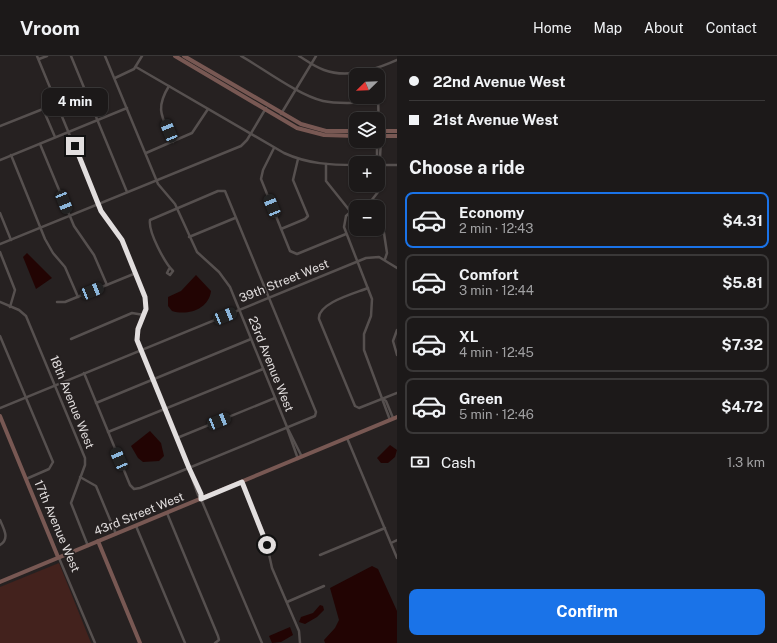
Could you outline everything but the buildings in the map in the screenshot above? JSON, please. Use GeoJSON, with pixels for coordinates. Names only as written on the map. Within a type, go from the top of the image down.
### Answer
{"type":"FeatureCollection","features":[{"type":"Feature","properties":{"kind":"street"},"geometry":{"type":"LineString","coordinates":[[47,56],[38,58],[98,204],[103,215],[122,240],[146,299],[144,315],[136,334],[140,350],[189,468],[189,474],[198,496],[201,499],[262,643]]}},
{"type":"Feature","properties":{"kind":"street"},"geometry":{"type":"LineString","coordinates":[[71,56],[127,192]]}},
{"type":"Feature","properties":{"kind":"street","name":"23rd Avenue West"},"geometry":{"type":"LineString","coordinates":[[106,56],[161,190],[173,200],[189,237],[200,256],[224,278],[239,310],[287,427],[288,433],[300,458]]}},
{"type":"Feature","properties":{"kind":"street"},"geometry":{"type":"LineString","coordinates":[[115,78],[131,71],[136,67],[142,56]]}},
{"type":"Feature","properties":{"kind":"street"},"geometry":{"type":"LineString","coordinates":[[175,56],[190,60]]}},
{"type":"Feature","properties":{"kind":"street"},"geometry":{"type":"LineString","coordinates":[[184,56],[280,115],[297,128],[315,134],[349,136]]}},
{"type":"Feature","properties":{"kind":"street"},"geometry":{"type":"LineString","coordinates":[[241,56],[312,97],[326,101],[349,101]]}},
{"type":"Feature","properties":{"kind":"street"},"geometry":{"type":"LineString","coordinates":[[299,56],[322,70],[349,72]]}},
{"type":"Feature","properties":{"kind":"street"},"geometry":{"type":"LineString","coordinates":[[280,115],[316,56]]}},
{"type":"Feature","properties":{"kind":"street"},"geometry":{"type":"LineString","coordinates":[[380,68],[397,60]]}},
{"type":"Feature","properties":{"kind":"street"},"geometry":{"type":"LineString","coordinates":[[136,67],[274,148],[298,159],[326,164],[349,165]]}},
{"type":"Feature","properties":{"kind":"street"},"geometry":{"type":"LineString","coordinates":[[169,86],[162,98],[160,108],[173,142]]}},
{"type":"Feature","properties":{"kind":"street"},"geometry":{"type":"LineString","coordinates":[[0,244],[240,146],[250,134],[266,107]]}},
{"type":"Feature","properties":{"kind":"street"},"geometry":{"type":"LineString","coordinates":[[0,160],[127,108]]}},
{"type":"Feature","properties":{"kind":"street"},"geometry":{"type":"LineString","coordinates":[[0,126],[42,109],[55,138]]}},
{"type":"Feature","properties":{"kind":"street"},"geometry":{"type":"LineString","coordinates":[[146,153],[189,135],[195,130],[208,109]]}},
{"type":"Feature","properties":{"kind":"street"},"geometry":{"type":"LineString","coordinates":[[280,115],[326,131],[349,131]]}},
{"type":"Feature","properties":{"kind":"street"},"geometry":{"type":"LineString","coordinates":[[385,133],[397,131]]}},
{"type":"Feature","properties":{"kind":"street"},"geometry":{"type":"LineString","coordinates":[[385,135],[397,136]]}},
{"type":"Feature","properties":{"kind":"street"},"geometry":{"type":"LineString","coordinates":[[40,144],[76,231],[94,255],[107,285]]}},
{"type":"Feature","properties":{"kind":"street"},"geometry":{"type":"LineString","coordinates":[[274,148],[263,170],[261,179],[290,251],[293,254],[297,254],[346,234]]}},
{"type":"Feature","properties":{"kind":"street"},"geometry":{"type":"LineString","coordinates":[[11,155],[50,249],[65,267],[78,297]]}},
{"type":"Feature","properties":{"kind":"street"},"geometry":{"type":"LineString","coordinates":[[281,229],[308,216],[293,180],[298,159]]}},
{"type":"Feature","properties":{"kind":"street"},"geometry":{"type":"LineString","coordinates":[[326,164],[326,182],[349,210]]}},
{"type":"Feature","properties":{"kind":"street"},"geometry":{"type":"LineString","coordinates":[[385,165],[397,165]]}},
{"type":"Feature","properties":{"kind":"street"},"geometry":{"type":"LineString","coordinates":[[84,374],[130,485],[134,489],[189,468],[316,414],[223,190],[150,220],[150,226],[169,269]]}},
{"type":"Feature","properties":{"kind":"street"},"geometry":{"type":"LineString","coordinates":[[372,200],[378,192]]}},
{"type":"Feature","properties":{"kind":"street"},"geometry":{"type":"LineString","coordinates":[[0,213],[11,240]]}},
{"type":"Feature","properties":{"kind":"street"},"geometry":{"type":"LineString","coordinates":[[349,213],[344,222],[346,234],[368,288],[372,304],[371,316],[364,334],[364,350],[383,402],[394,419]]}},
{"type":"Feature","properties":{"kind":"street"},"geometry":{"type":"LineString","coordinates":[[189,237],[235,218]]}},
{"type":"Feature","properties":{"kind":"street"},"geometry":{"type":"LineString","coordinates":[[384,236],[387,253],[384,259],[397,268]]}},
{"type":"Feature","properties":{"kind":"street"},"geometry":{"type":"LineString","coordinates":[[0,252],[15,290],[10,307]]}},
{"type":"Feature","properties":{"kind":"street","name":"39th Street West"},"geometry":{"type":"LineString","coordinates":[[0,408],[357,261],[373,256],[384,259]]}},
{"type":"Feature","properties":{"kind":"street"},"geometry":{"type":"LineString","coordinates":[[57,302],[65,302],[136,273]]}},
{"type":"Feature","properties":{"kind":"street"},"geometry":{"type":"LineString","coordinates":[[368,288],[325,306],[319,313],[320,324],[354,405],[357,408],[397,393]]}},
{"type":"Feature","properties":{"kind":"street","name":"18th Avenue West"},"geometry":{"type":"LineString","coordinates":[[0,302],[26,316],[85,458],[85,465],[71,503],[88,546]]}},
{"type":"Feature","properties":{"kind":"street"},"geometry":{"type":"LineString","coordinates":[[71,339],[132,314],[144,315]]}},
{"type":"Feature","properties":{"kind":"street"},"geometry":{"type":"LineString","coordinates":[[397,330],[393,341],[397,355]]}},
{"type":"Feature","properties":{"kind":"street"},"geometry":{"type":"LineString","coordinates":[[0,336],[27,397],[52,462],[49,469],[26,479]]}},
{"type":"Feature","properties":{"kind":"street"},"geometry":{"type":"LineString","coordinates":[[96,403],[251,339]]}},
{"type":"Feature","properties":{"kind":"street"},"geometry":{"type":"LineString","coordinates":[[108,432],[263,368]]}},
{"type":"Feature","properties":{"kind":"street"},"geometry":{"type":"LineString","coordinates":[[177,438],[275,398]]}},
{"type":"Feature","properties":{"kind":"street","name":"17th Avenue West"},"geometry":{"type":"LineString","coordinates":[[0,416],[58,558],[95,643]]}},
{"type":"Feature","properties":{"kind":"street","name":"43rd Street West"},"geometry":{"type":"LineString","coordinates":[[0,582],[394,419]]}},
{"type":"Feature","properties":{"kind":"street"},"geometry":{"type":"LineString","coordinates":[[348,438],[397,558]]}},
{"type":"Feature","properties":{"kind":"street"},"geometry":{"type":"LineString","coordinates":[[80,477],[96,486],[116,534]]}},
{"type":"Feature","properties":{"kind":"street"},"geometry":{"type":"LineString","coordinates":[[242,482],[265,536],[270,561],[298,632],[300,643]]}},
{"type":"Feature","properties":{"kind":"street"},"geometry":{"type":"LineString","coordinates":[[167,513],[218,636],[217,642]]}},
{"type":"Feature","properties":{"kind":"street"},"geometry":{"type":"LineString","coordinates":[[0,520],[6,534],[5,540],[0,545]]}},
{"type":"Feature","properties":{"kind":"street"},"geometry":{"type":"LineString","coordinates":[[136,526],[185,643]]}},
{"type":"Feature","properties":{"kind":"street"},"geometry":{"type":"LineString","coordinates":[[320,555],[385,528]]}},
{"type":"Feature","properties":{"kind":"street"},"geometry":{"type":"LineString","coordinates":[[391,543],[397,540]]}},
{"type":"Feature","properties":{"kind":"street"},"geometry":{"type":"LineString","coordinates":[[98,541],[140,643]]}},
{"type":"Feature","properties":{"kind":"street"},"geometry":{"type":"LineString","coordinates":[[286,602],[324,586]]}},
{"type":"Feature","properties":{"kind":"shaded area"},"geometry":{"type":"Polygon","coordinates":[[[27,253],[52,278],[36,289],[23,257],[27,253]]]}},
{"type":"Feature","properties":{"kind":"shaded area"},"geometry":{"type":"Polygon","coordinates":[[[196,275],[211,291],[206,302],[202,307],[191,312],[185,313],[172,311],[168,306],[168,297],[181,291],[196,275]]]}},
{"type":"Feature","properties":{"kind":"shaded area"},"geometry":{"type":"Polygon","coordinates":[[[150,431],[161,443],[164,456],[159,461],[143,462],[138,458],[131,446],[150,431]]]}},
{"type":"Feature","properties":{"kind":"shaded area"},"geometry":{"type":"Polygon","coordinates":[[[390,445],[397,450],[395,457],[388,463],[381,463],[377,458],[390,445]]]}},
{"type":"Feature","properties":{"kind":"shaded area"},"geometry":{"type":"Polygon","coordinates":[[[59,563],[91,643],[0,643],[0,587],[59,563]]]}},
{"type":"Feature","properties":{"kind":"shaded area"},"geometry":{"type":"Polygon","coordinates":[[[372,566],[378,569],[397,611],[397,643],[325,643],[324,640],[335,628],[339,620],[330,588],[372,566]]]}},
{"type":"Feature","properties":{"kind":"shaded area"},"geometry":{"type":"Polygon","coordinates":[[[320,605],[323,606],[324,610],[317,617],[305,624],[299,622],[301,617],[313,613],[320,605]]]}},
{"type":"Feature","properties":{"kind":"shaded area"},"geometry":{"type":"Polygon","coordinates":[[[290,627],[293,635],[281,642],[272,643],[269,636],[290,627]]]}},
{"type":"Feature","properties":{"kind":"route"},"geometry":{"type":"LineString","coordinates":[[75,146],[101,211],[122,240],[145,297],[146,309],[136,334],[137,340],[189,468],[193,473],[201,494],[201,499],[242,482],[265,536],[267,545]]}}]}
